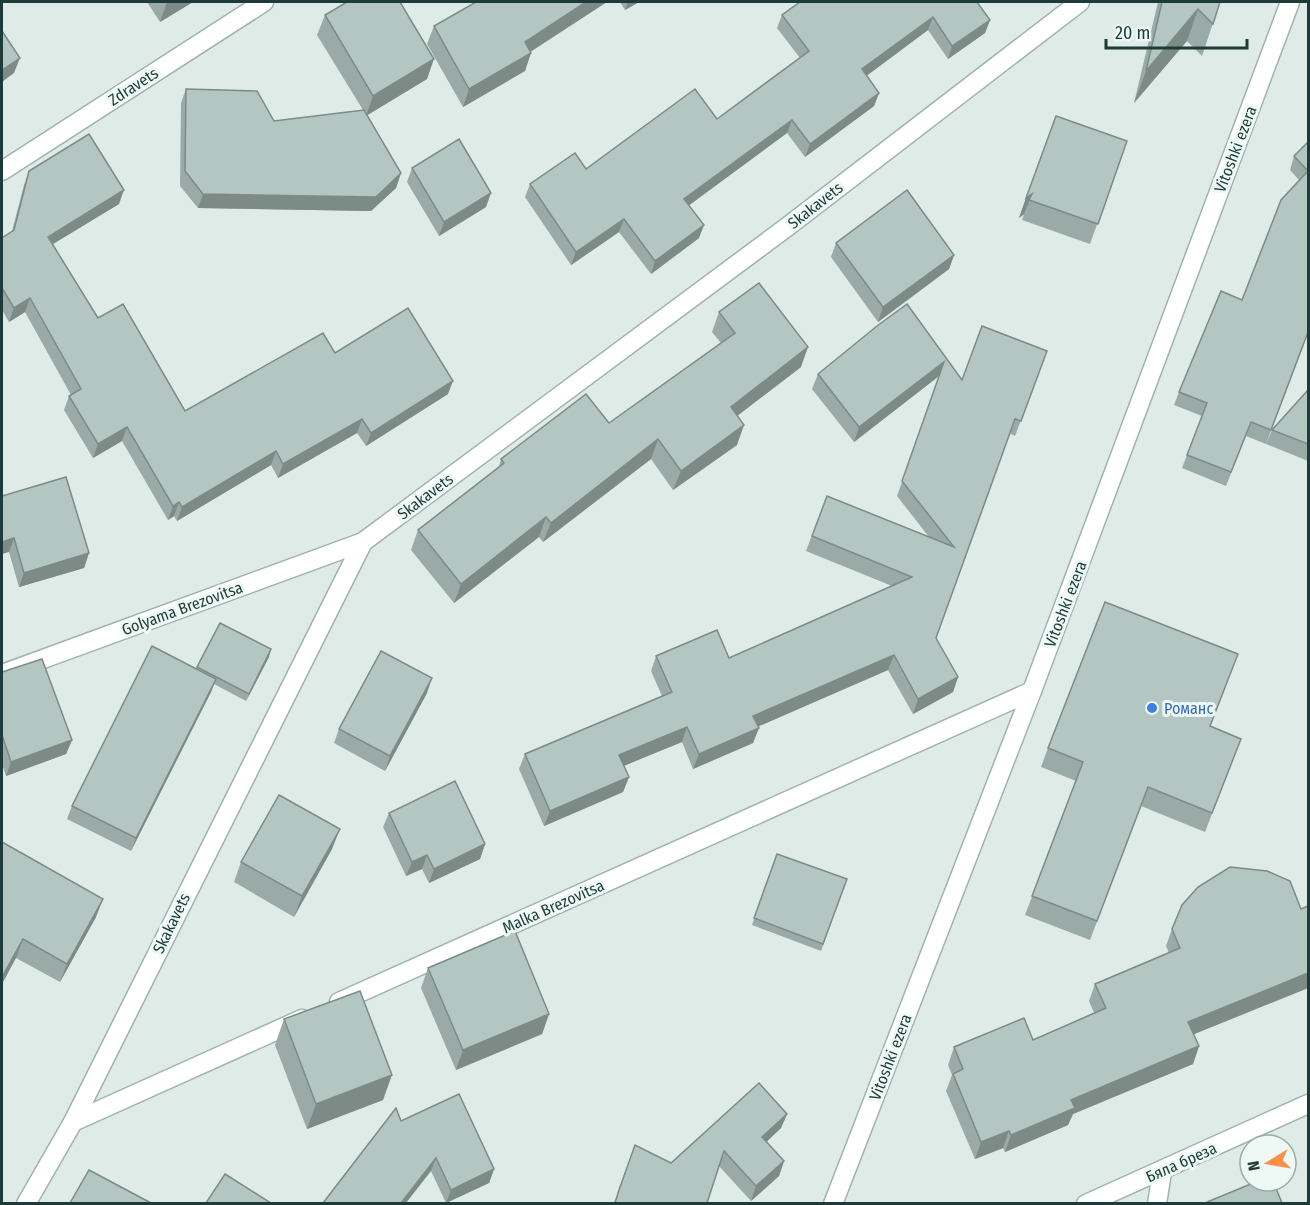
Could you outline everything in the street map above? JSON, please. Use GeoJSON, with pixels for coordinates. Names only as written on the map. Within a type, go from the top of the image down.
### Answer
{"type":"FeatureCollection","features":[{"type":"Feature","properties":{"kind":"street","name":"Zdravets"},"geometry":{"type":"LineString","coordinates":[[2,171],[264,2]]}},
{"type":"Feature","properties":{"kind":"street","name":"Skakavets"},"geometry":{"type":"LineString","coordinates":[[26,1203],[73,1122],[363,542],[778,234],[1080,2]]}},
{"type":"Feature","properties":{"kind":"street","name":"Vitoshki ezera"},"geometry":{"type":"LineString","coordinates":[[833,1203],[1032,691],[1290,2]]}},
{"type":"Feature","properties":{"kind":"street","name":"Golyama Brezovitsa"},"geometry":{"type":"LineString","coordinates":[[2,674],[363,542]]}},
{"type":"Feature","properties":{"kind":"street","name":"Malka Brezovitsa"},"geometry":{"type":"LineString","coordinates":[[73,1122],[1032,691]]}},
{"type":"Feature","properties":{"kind":"street","name":"Бяла бреза"},"geometry":{"type":"LineString","coordinates":[[1086,1203],[1161,1172],[1308,1104]]}},
{"type":"Feature","properties":{"kind":"street"},"geometry":{"type":"LineString","coordinates":[[1157,1203],[1161,1172]]}},
{"type":"Feature","properties":{"kind":"building"},"geometry":{"type":"Polygon","coordinates":[[[347,2],[400,2],[434,59],[373,96],[325,15],[347,2]]]}},
{"type":"Feature","properties":{"kind":"building"},"geometry":{"type":"Polygon","coordinates":[[[476,2],[586,2],[525,42],[531,53],[469,89],[434,26],[476,2]]]}},
{"type":"Feature","properties":{"kind":"building"},"geometry":{"type":"Polygon","coordinates":[[[800,2],[977,2],[990,20],[952,46],[933,17],[862,69],[879,93],[810,144],[792,120],[684,199],[704,225],[655,261],[624,219],[576,252],[530,184],[575,153],[586,169],[695,89],[717,119],[809,51],[782,15],[800,2]]]}},
{"type":"Feature","properties":{"kind":"building"},"geometry":{"type":"Polygon","coordinates":[[[1162,2],[1220,2],[1213,24],[1198,9],[1146,71],[1162,2]]]}},
{"type":"Feature","properties":{"kind":"building"},"geometry":{"type":"Polygon","coordinates":[[[2,31],[20,58],[2,70],[2,31]]]}},
{"type":"Feature","properties":{"kind":"building"},"geometry":{"type":"Polygon","coordinates":[[[186,89],[257,91],[274,121],[364,110],[401,173],[376,197],[203,194],[185,171],[186,89]]]}},
{"type":"Feature","properties":{"kind":"building"},"geometry":{"type":"Polygon","coordinates":[[[1056,116],[1127,141],[1098,224],[1029,200],[1032,194],[1026,198],[1056,116]]]}},
{"type":"Feature","properties":{"kind":"building"},"geometry":{"type":"Polygon","coordinates":[[[89,134],[124,190],[48,237],[98,318],[123,304],[185,411],[323,333],[335,353],[408,308],[453,381],[371,433],[362,419],[283,464],[276,451],[182,507],[179,502],[173,506],[127,427],[98,444],[69,396],[81,389],[30,298],[14,308],[2,288],[2,238],[14,230],[29,171],[89,134]]]}},
{"type":"Feature","properties":{"kind":"building"},"geometry":{"type":"Polygon","coordinates":[[[459,139],[491,193],[444,222],[412,168],[459,139]]]}},
{"type":"Feature","properties":{"kind":"building"},"geometry":{"type":"Polygon","coordinates":[[[1308,142],[1308,171],[1294,156],[1308,142]]]}},
{"type":"Feature","properties":{"kind":"building"},"geometry":{"type":"Polygon","coordinates":[[[1308,171],[1308,332],[1271,430],[1251,422],[1231,472],[1187,455],[1207,403],[1179,392],[1221,291],[1242,300],[1281,200],[1308,171]]]}},
{"type":"Feature","properties":{"kind":"building"},"geometry":{"type":"Polygon","coordinates":[[[907,190],[954,255],[883,307],[836,243],[907,190]]]}},
{"type":"Feature","properties":{"kind":"building"},"geometry":{"type":"Polygon","coordinates":[[[759,283],[808,347],[731,407],[744,425],[681,471],[658,439],[551,523],[546,517],[461,584],[418,530],[504,463],[501,459],[586,394],[609,423],[735,333],[719,312],[759,283]]]}},
{"type":"Feature","properties":{"kind":"building"},"geometry":{"type":"Polygon","coordinates":[[[907,304],[962,380],[982,326],[1047,351],[1021,421],[1015,419],[936,638],[958,677],[918,699],[894,655],[753,716],[759,728],[699,754],[687,727],[619,755],[629,777],[550,811],[525,754],[672,692],[656,656],[717,630],[729,658],[912,577],[812,536],[827,496],[954,547],[902,481],[944,362],[859,427],[818,374],[907,304]]]}},
{"type":"Feature","properties":{"kind":"building"},"geometry":{"type":"Polygon","coordinates":[[[1308,390],[1308,444],[1272,430],[1308,390]]]}},
{"type":"Feature","properties":{"kind":"building"},"geometry":{"type":"Polygon","coordinates":[[[66,477],[89,553],[24,573],[14,538],[2,542],[2,496],[66,477]]]}},
{"type":"Feature","properties":{"kind":"building"},"geometry":{"type":"Polygon","coordinates":[[[1105,602],[1238,654],[1210,726],[1241,739],[1212,813],[1148,787],[1097,921],[1032,896],[1083,762],[1048,748],[1105,602]]]}},
{"type":"Feature","properties":{"kind":"building"},"geometry":{"type":"Polygon","coordinates":[[[220,623],[271,649],[249,694],[197,667],[220,623]]]}},
{"type":"Feature","properties":{"kind":"building"},"geometry":{"type":"Polygon","coordinates":[[[152,646],[216,679],[136,838],[72,806],[152,646]]]}},
{"type":"Feature","properties":{"kind":"building"},"geometry":{"type":"Polygon","coordinates":[[[381,651],[432,678],[390,756],[339,729],[381,651]]]}},
{"type":"Feature","properties":{"kind":"building"},"geometry":{"type":"Polygon","coordinates":[[[42,659],[72,740],[11,762],[2,735],[2,672],[42,659]]]}},
{"type":"Feature","properties":{"kind":"building"},"geometry":{"type":"Polygon","coordinates":[[[455,781],[485,844],[434,869],[427,855],[412,862],[389,813],[455,781]]]}},
{"type":"Feature","properties":{"kind":"building"},"geometry":{"type":"Polygon","coordinates":[[[279,795],[340,829],[302,896],[241,862],[279,795]]]}},
{"type":"Feature","properties":{"kind":"building"},"geometry":{"type":"Polygon","coordinates":[[[2,842],[103,899],[67,964],[23,939],[2,977],[2,842]]]}},
{"type":"Feature","properties":{"kind":"building"},"geometry":{"type":"Polygon","coordinates":[[[777,854],[847,879],[823,944],[754,918],[777,854]]]}},
{"type":"Feature","properties":{"kind":"building"},"geometry":{"type":"Polygon","coordinates":[[[1230,867],[1267,871],[1290,881],[1301,909],[1308,906],[1308,973],[1188,1022],[1199,1046],[1071,1100],[1075,1108],[1011,1135],[1009,1131],[981,1142],[953,1074],[963,1069],[954,1047],[1024,1018],[1033,1040],[1106,1008],[1095,984],[1180,948],[1172,929],[1182,905],[1198,887],[1230,867]]]}},
{"type":"Feature","properties":{"kind":"building"},"geometry":{"type":"Polygon","coordinates":[[[515,931],[549,1014],[463,1050],[428,968],[515,931]]]}},
{"type":"Feature","properties":{"kind":"building"},"geometry":{"type":"Polygon","coordinates":[[[360,991],[392,1075],[316,1104],[284,1019],[360,991]]]}},
{"type":"Feature","properties":{"kind":"building"},"geometry":{"type":"Polygon","coordinates":[[[759,1083],[787,1114],[762,1137],[784,1161],[756,1186],[724,1151],[707,1203],[615,1203],[635,1145],[671,1163],[759,1083]]]}},
{"type":"Feature","properties":{"kind":"building"},"geometry":{"type":"Polygon","coordinates":[[[459,1094],[494,1169],[451,1190],[436,1158],[401,1203],[323,1203],[396,1108],[401,1121],[459,1094]]]}},
{"type":"Feature","properties":{"kind":"building"},"geometry":{"type":"Polygon","coordinates":[[[89,1170],[151,1203],[70,1203],[89,1170]]]}},
{"type":"Feature","properties":{"kind":"building"},"geometry":{"type":"Polygon","coordinates":[[[225,1174],[271,1203],[206,1203],[225,1174]]]}},
{"type":"Feature","properties":{"kind":"building"},"geometry":{"type":"Polygon","coordinates":[[[1238,1189],[1238,1193],[1278,1193],[1282,1203],[1208,1203],[1238,1189]]]}},
{"type":"Feature","properties":{"kind":"place","name":"Романс"},"geometry":{"type":"Point","coordinates":[1152,708]}}]}
